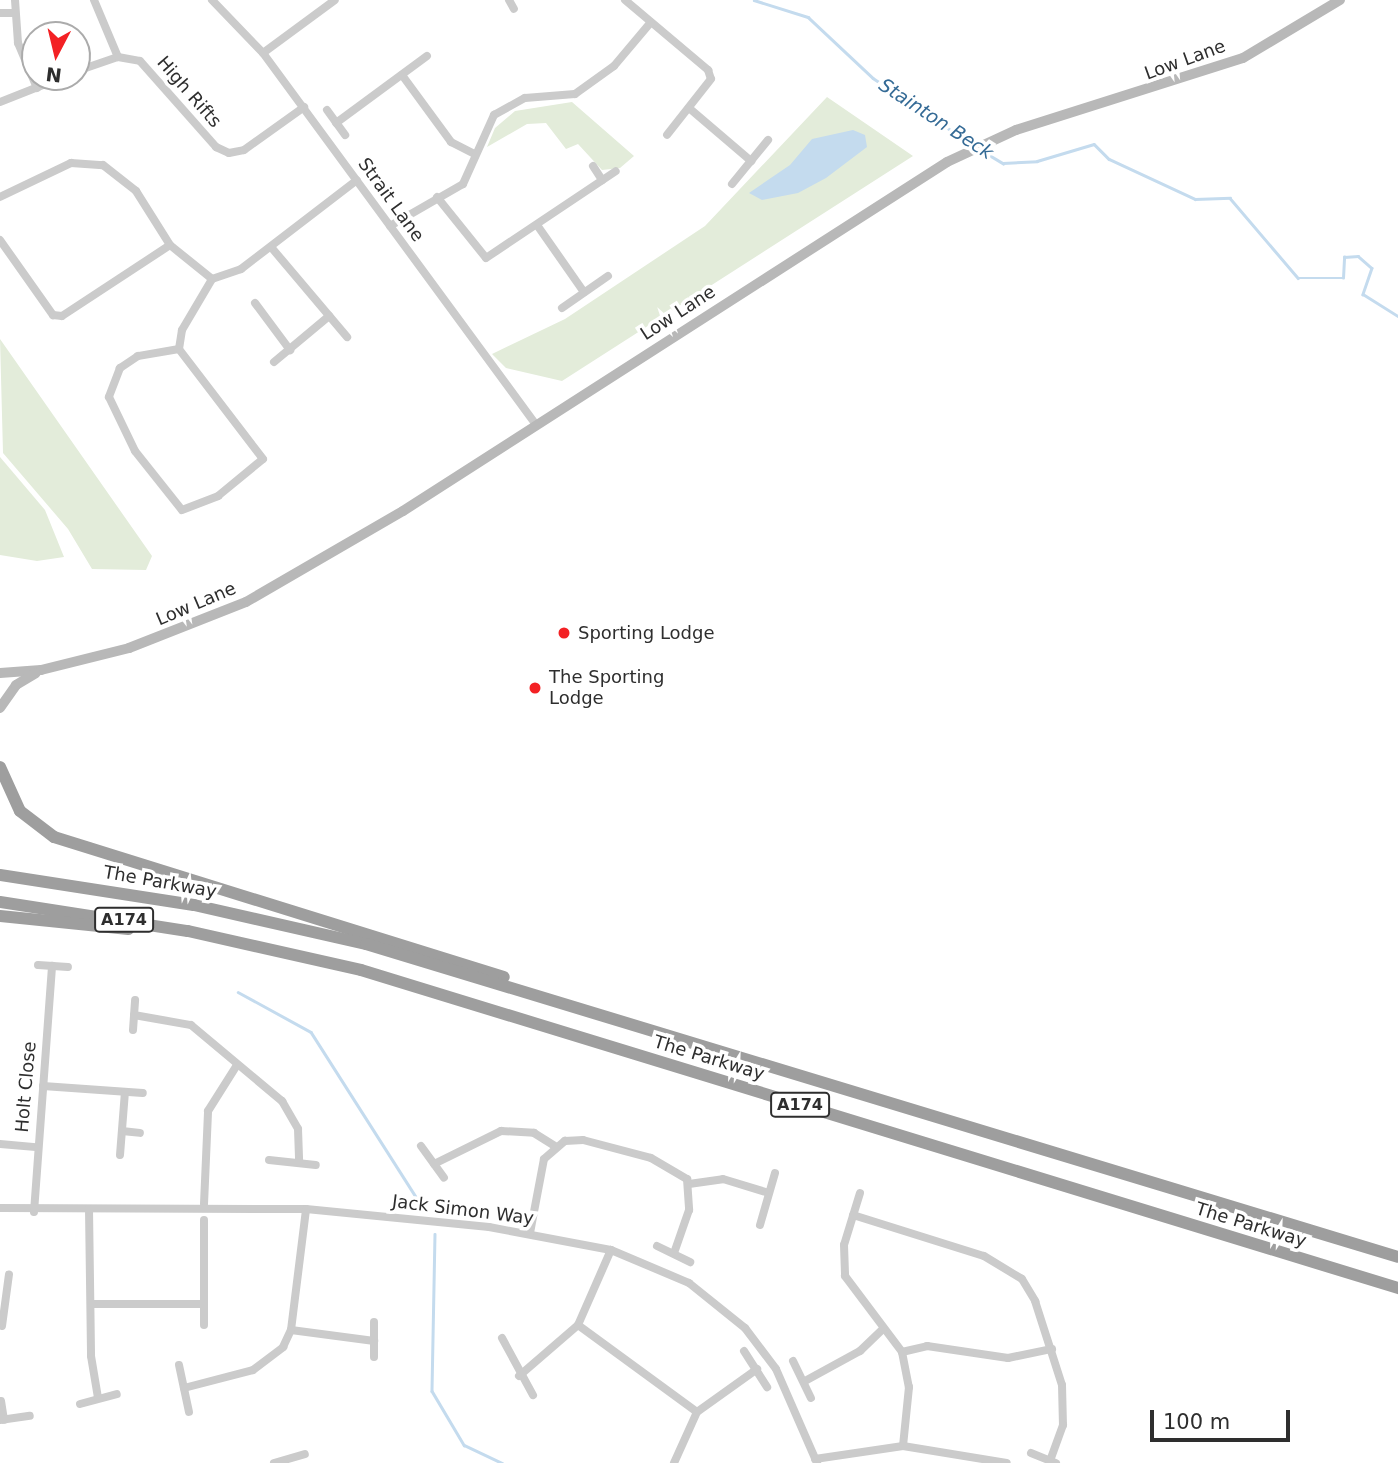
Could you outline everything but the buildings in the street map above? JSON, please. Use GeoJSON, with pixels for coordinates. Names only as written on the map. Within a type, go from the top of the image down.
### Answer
{"type":"FeatureCollection","features":[{"type":"Feature","properties":{"kind":"highway"},"geometry":{"type":"LineString","coordinates":[[0,767],[20,811],[62,841],[488,970],[577,1007]]}},
{"type":"Feature","properties":{"kind":"highway","name":"The Parkway"},"geometry":{"type":"LineString","coordinates":[[0,875],[252,917],[577,1007],[1398,1257]]}},
{"type":"Feature","properties":{"kind":"highway","name":"The Parkway"},"geometry":{"type":"LineString","coordinates":[[0,902],[246,943],[483,1006],[1398,1288]]}},
{"type":"Feature","properties":{"kind":"highway"},"geometry":{"type":"LineString","coordinates":[[0,916],[246,943]]}},
{"type":"Feature","properties":{"kind":"highway"},"geometry":{"type":"LineString","coordinates":[[1352,1275],[1398,1293]]}},
{"type":"Feature","properties":{"kind":"main road","name":"Low Lane"},"geometry":{"type":"LineString","coordinates":[[0,673],[41,670],[163,637],[246,602],[536,425],[967,152],[992,140],[1203,74],[1286,36],[1340,0]]}},
{"type":"Feature","properties":{"kind":"main road","name":"Low Lane"},"geometry":{"type":"LineString","coordinates":[[0,708],[16,685],[41,670]]}},
{"type":"Feature","properties":{"kind":"street"},"geometry":{"type":"LineString","coordinates":[[15,0],[14,13],[21,50]]}},
{"type":"Feature","properties":{"kind":"street"},"geometry":{"type":"LineString","coordinates":[[91,66],[118,57],[94,0]]}},
{"type":"Feature","properties":{"kind":"street","name":"Strait Lane"},"geometry":{"type":"LineString","coordinates":[[212,0],[263,52],[536,425]]}},
{"type":"Feature","properties":{"kind":"street"},"geometry":{"type":"LineString","coordinates":[[263,52],[335,0]]}},
{"type":"Feature","properties":{"kind":"street"},"geometry":{"type":"LineString","coordinates":[[509,0],[514,9]]}},
{"type":"Feature","properties":{"kind":"street"},"geometry":{"type":"LineString","coordinates":[[625,0],[708,70],[711,79],[667,135]]}},
{"type":"Feature","properties":{"kind":"street"},"geometry":{"type":"LineString","coordinates":[[0,13],[14,13]]}},
{"type":"Feature","properties":{"kind":"street"},"geometry":{"type":"LineString","coordinates":[[390,226],[463,184],[494,115],[525,98],[575,94],[614,66],[651,22]]}},
{"type":"Feature","properties":{"kind":"street"},"geometry":{"type":"LineString","coordinates":[[336,123],[427,56]]}},
{"type":"Feature","properties":{"kind":"street","name":"High Rifts"},"geometry":{"type":"LineString","coordinates":[[118,57],[147,66],[216,147],[229,153],[244,150],[304,107]]}},
{"type":"Feature","properties":{"kind":"street"},"geometry":{"type":"LineString","coordinates":[[401,75],[451,142],[475,155]]}},
{"type":"Feature","properties":{"kind":"street"},"geometry":{"type":"LineString","coordinates":[[0,102],[29,91]]}},
{"type":"Feature","properties":{"kind":"street"},"geometry":{"type":"LineString","coordinates":[[689,108],[751,161]]}},
{"type":"Feature","properties":{"kind":"street"},"geometry":{"type":"LineString","coordinates":[[327,110],[345,135]]}},
{"type":"Feature","properties":{"kind":"street"},"geometry":{"type":"LineString","coordinates":[[732,184],[768,140]]}},
{"type":"Feature","properties":{"kind":"street"},"geometry":{"type":"LineString","coordinates":[[0,197],[71,163],[103,165],[136,191],[170,245],[212,279]]}},
{"type":"Feature","properties":{"kind":"street"},"geometry":{"type":"LineString","coordinates":[[593,166],[603,180]]}},
{"type":"Feature","properties":{"kind":"street"},"geometry":{"type":"LineString","coordinates":[[438,197],[486,258],[616,171]]}},
{"type":"Feature","properties":{"kind":"street"},"geometry":{"type":"LineString","coordinates":[[179,349],[138,356],[120,368],[109,397],[135,451],[182,510],[218,496],[264,459],[179,349],[182,330],[212,279],[271,247],[357,180]]}},
{"type":"Feature","properties":{"kind":"street"},"geometry":{"type":"LineString","coordinates":[[537,225],[583,292]]}},
{"type":"Feature","properties":{"kind":"street"},"geometry":{"type":"LineString","coordinates":[[0,240],[53,315],[62,316],[170,245]]}},
{"type":"Feature","properties":{"kind":"street"},"geometry":{"type":"LineString","coordinates":[[271,247],[347,337]]}},
{"type":"Feature","properties":{"kind":"street"},"geometry":{"type":"LineString","coordinates":[[562,308],[608,276]]}},
{"type":"Feature","properties":{"kind":"street"},"geometry":{"type":"LineString","coordinates":[[255,303],[290,350]]}},
{"type":"Feature","properties":{"kind":"street"},"geometry":{"type":"LineString","coordinates":[[274,362],[329,316]]}},
{"type":"Feature","properties":{"kind":"street"},"geometry":{"type":"LineString","coordinates":[[37,965],[68,967]]}},
{"type":"Feature","properties":{"kind":"street","name":"Holt Close"},"geometry":{"type":"LineString","coordinates":[[34,1212],[36,1147],[52,966]]}},
{"type":"Feature","properties":{"kind":"street"},"geometry":{"type":"LineString","coordinates":[[133,1030],[135,1000]]}},
{"type":"Feature","properties":{"kind":"street"},"geometry":{"type":"LineString","coordinates":[[134,1015],[191,1025],[293,1115],[299,1163]]}},
{"type":"Feature","properties":{"kind":"street"},"geometry":{"type":"LineString","coordinates":[[204,1204],[208,1111],[237,1065]]}},
{"type":"Feature","properties":{"kind":"street"},"geometry":{"type":"LineString","coordinates":[[43,1086],[143,1093]]}},
{"type":"Feature","properties":{"kind":"street"},"geometry":{"type":"LineString","coordinates":[[120,1155],[125,1092]]}},
{"type":"Feature","properties":{"kind":"street"},"geometry":{"type":"LineString","coordinates":[[122,1131],[140,1133]]}},
{"type":"Feature","properties":{"kind":"street"},"geometry":{"type":"LineString","coordinates":[[434,1164],[501,1131],[534,1133],[555,1146]]}},
{"type":"Feature","properties":{"kind":"street"},"geometry":{"type":"LineString","coordinates":[[530,1233],[541,1165],[555,1146],[583,1140],[670,1165],[689,1184],[687,1220],[674,1253]]}},
{"type":"Feature","properties":{"kind":"street"},"geometry":{"type":"LineString","coordinates":[[0,1143],[36,1147]]}},
{"type":"Feature","properties":{"kind":"street"},"geometry":{"type":"LineString","coordinates":[[421,1146],[444,1178]]}},
{"type":"Feature","properties":{"kind":"street"},"geometry":{"type":"LineString","coordinates":[[269,1160],[316,1165]]}},
{"type":"Feature","properties":{"kind":"street"},"geometry":{"type":"LineString","coordinates":[[760,1225],[775,1173]]}},
{"type":"Feature","properties":{"kind":"street"},"geometry":{"type":"LineString","coordinates":[[689,1184],[723,1179],[769,1193]]}},
{"type":"Feature","properties":{"kind":"street"},"geometry":{"type":"LineString","coordinates":[[860,1193],[853,1215],[845,1276],[902,1352],[909,1387],[903,1446]]}},
{"type":"Feature","properties":{"kind":"street","name":"Jack Simon Way"},"geometry":{"type":"LineString","coordinates":[[0,1208],[34,1212],[204,1204],[306,1209],[410,1218],[530,1233],[611,1250],[689,1283],[745,1328],[776,1369],[816,1461]]}},
{"type":"Feature","properties":{"kind":"street"},"geometry":{"type":"LineString","coordinates":[[89,1209],[91,1304],[98,1398]]}},
{"type":"Feature","properties":{"kind":"street"},"geometry":{"type":"LineString","coordinates":[[184,1388],[253,1370],[274,1359],[291,1330],[306,1209]]}},
{"type":"Feature","properties":{"kind":"street"},"geometry":{"type":"LineString","coordinates":[[853,1215],[999,1262],[1030,1290],[1052,1349],[1064,1405],[1053,1462],[1031,1453]]}},
{"type":"Feature","properties":{"kind":"street"},"geometry":{"type":"LineString","coordinates":[[204,1220],[204,1325]]}},
{"type":"Feature","properties":{"kind":"street"},"geometry":{"type":"LineString","coordinates":[[657,1246],[690,1262]]}},
{"type":"Feature","properties":{"kind":"street"},"geometry":{"type":"LineString","coordinates":[[519,1376],[578,1325],[611,1250]]}},
{"type":"Feature","properties":{"kind":"street"},"geometry":{"type":"LineString","coordinates":[[2,1326],[3,1295],[9,1274]]}},
{"type":"Feature","properties":{"kind":"street"},"geometry":{"type":"LineString","coordinates":[[91,1304],[204,1304]]}},
{"type":"Feature","properties":{"kind":"street"},"geometry":{"type":"LineString","coordinates":[[374,1322],[374,1357]]}},
{"type":"Feature","properties":{"kind":"street"},"geometry":{"type":"LineString","coordinates":[[578,1325],[696,1412]]}},
{"type":"Feature","properties":{"kind":"street"},"geometry":{"type":"LineString","coordinates":[[804,1381],[860,1351],[883,1329]]}},
{"type":"Feature","properties":{"kind":"street"},"geometry":{"type":"LineString","coordinates":[[291,1330],[374,1341]]}},
{"type":"Feature","properties":{"kind":"street"},"geometry":{"type":"LineString","coordinates":[[502,1338],[519,1376],[533,1395]]}},
{"type":"Feature","properties":{"kind":"street"},"geometry":{"type":"LineString","coordinates":[[902,1352],[927,1346],[1002,1358],[1052,1349]]}},
{"type":"Feature","properties":{"kind":"street"},"geometry":{"type":"LineString","coordinates":[[744,1351],[767,1387]]}},
{"type":"Feature","properties":{"kind":"street"},"geometry":{"type":"LineString","coordinates":[[793,1361],[811,1398]]}},
{"type":"Feature","properties":{"kind":"street"},"geometry":{"type":"LineString","coordinates":[[180,1366],[189,1412]]}},
{"type":"Feature","properties":{"kind":"street"},"geometry":{"type":"LineString","coordinates":[[674,1463],[696,1412],[757,1369]]}},
{"type":"Feature","properties":{"kind":"street"},"geometry":{"type":"LineString","coordinates":[[80,1404],[117,1394]]}},
{"type":"Feature","properties":{"kind":"street"},"geometry":{"type":"LineString","coordinates":[[1,1401],[2,1420],[30,1416]]}},
{"type":"Feature","properties":{"kind":"street"},"geometry":{"type":"LineString","coordinates":[[816,1461],[903,1446],[1007,1463]]}},
{"type":"Feature","properties":{"kind":"street"},"geometry":{"type":"LineString","coordinates":[[274,1463],[306,1454]]}},
{"type":"Feature","properties":{"kind":"green space"},"geometry":{"type":"Polygon","coordinates":[[[827,97],[913,156],[562,381],[506,368],[492,354],[565,319],[705,226],[827,97]]]}},
{"type":"Feature","properties":{"kind":"green space"},"geometry":{"type":"Polygon","coordinates":[[[572,102],[634,156],[620,168],[602,170],[578,144],[566,149],[546,123],[527,124],[487,147],[495,128],[515,111],[572,102]]]}},
{"type":"Feature","properties":{"kind":"green space"},"geometry":{"type":"Polygon","coordinates":[[[0,339],[152,556],[146,570],[92,569],[68,529],[3,453],[0,339]]]}},
{"type":"Feature","properties":{"kind":"green space"},"geometry":{"type":"Polygon","coordinates":[[[0,457],[45,510],[64,557],[37,561],[0,555],[0,457]]]}},
{"type":"Feature","properties":{"kind":"water"},"geometry":{"type":"Polygon","coordinates":[[[853,130],[865,135],[867,147],[826,178],[798,193],[762,200],[749,193],[790,165],[812,139],[853,130]]]}},
{"type":"Feature","properties":{"kind":"waterway","name":"Stainton Beck"},"geometry":{"type":"LineString","coordinates":[[754,0],[808,17],[873,78],[973,145]]}},
{"type":"Feature","properties":{"kind":"waterway","name":"Stainton Beck"},"geometry":{"type":"LineString","coordinates":[[981,150],[1003,163],[1037,161],[1094,144],[1109,159],[1195,199],[1230,198],[1298,278],[1343,278],[1344,257],[1358,256],[1372,268],[1363,294],[1398,316]]}},
{"type":"Feature","properties":{"kind":"waterway"},"geometry":{"type":"LineString","coordinates":[[238,992],[311,1032],[423,1208]]}},
{"type":"Feature","properties":{"kind":"waterway"},"geometry":{"type":"LineString","coordinates":[[435,1234],[432,1391],[464,1445],[502,1463]]}},
{"type":"Feature","properties":{"kind":"place","name":"Sporting Lodge"},"geometry":{"type":"Point","coordinates":[564,633]}},
{"type":"Feature","properties":{"kind":"place","name":"The Sporting Lodge"},"geometry":{"type":"Point","coordinates":[535,688]}}]}
